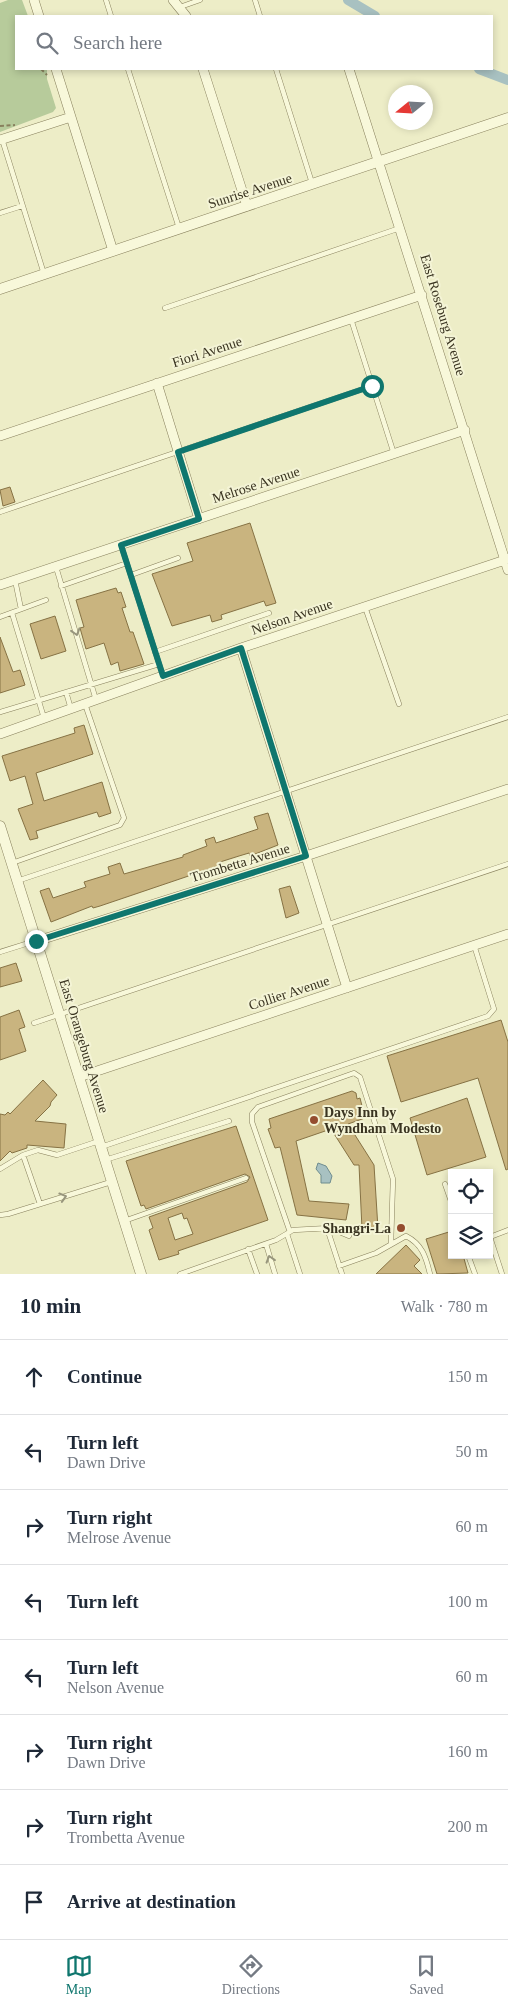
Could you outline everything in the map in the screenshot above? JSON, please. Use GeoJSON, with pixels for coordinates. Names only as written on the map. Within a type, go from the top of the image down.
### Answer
{"type":"FeatureCollection","features":[{"type":"Feature","properties":{"kind":"street"},"geometry":{"type":"LineString","coordinates":[[34,0],[39,15]]}},
{"type":"Feature","properties":{"kind":"street"},"geometry":{"type":"LineString","coordinates":[[176,3],[185,15]]}},
{"type":"Feature","properties":{"kind":"street"},"geometry":{"type":"LineString","coordinates":[[56,70],[113,251]]}},
{"type":"Feature","properties":{"kind":"street"},"geometry":{"type":"LineString","coordinates":[[203,70],[247,206]]}},
{"type":"Feature","properties":{"kind":"street","name":"East Roseburg Avenue"},"geometry":{"type":"LineString","coordinates":[[349,70],[422,294],[508,570]]}},
{"type":"Feature","properties":{"kind":"street"},"geometry":{"type":"LineString","coordinates":[[1,139],[71,117]]}},
{"type":"Feature","properties":{"kind":"street","name":"Sunrise Avenue"},"geometry":{"type":"LineString","coordinates":[[0,289],[508,118]]}},
{"type":"Feature","properties":{"kind":"street","name":"Fiori Avenue"},"geometry":{"type":"LineString","coordinates":[[0,436],[422,294]]}},
{"type":"Feature","properties":{"kind":"street"},"geometry":{"type":"LineString","coordinates":[[157,383],[199,519]]}},
{"type":"Feature","properties":{"kind":"street","name":"Melrose Avenue"},"geometry":{"type":"LineString","coordinates":[[0,586],[465,430]]}},
{"type":"Feature","properties":{"kind":"street","name":"Nelson Avenue"},"geometry":{"type":"LineString","coordinates":[[0,734],[241,648],[506,559]]}},
{"type":"Feature","properties":{"kind":"street"},"geometry":{"type":"LineString","coordinates":[[241,648],[347,988]]}},
{"type":"Feature","properties":{"kind":"street","name":"Trombetta Avenue"},"geometry":{"type":"LineString","coordinates":[[36,941],[306,856],[508,789]]}},
{"type":"Feature","properties":{"kind":"street","name":"East Orangeburg Avenue"},"geometry":{"type":"LineString","coordinates":[[0,826],[141,1274]]}},
{"type":"Feature","properties":{"kind":"street","name":"Collier Avenue"},"geometry":{"type":"LineString","coordinates":[[79,1077],[508,934]]}},
{"type":"Feature","properties":{"kind":"lane"},"geometry":{"type":"LineString","coordinates":[[106,0],[111,15]]}},
{"type":"Feature","properties":{"kind":"lane"},"geometry":{"type":"LineString","coordinates":[[176,3],[200,0]]}},
{"type":"Feature","properties":{"kind":"lane"},"geometry":{"type":"LineString","coordinates":[[255,0],[260,15]]}},
{"type":"Feature","properties":{"kind":"lane"},"geometry":{"type":"LineString","coordinates":[[128,70],[179,229]]}},
{"type":"Feature","properties":{"kind":"lane"},"geometry":{"type":"LineString","coordinates":[[276,70],[312,184]]}},
{"type":"Feature","properties":{"kind":"lane"},"geometry":{"type":"LineString","coordinates":[[1,139],[44,274]]}},
{"type":"Feature","properties":{"kind":"lane"},"geometry":{"type":"LineString","coordinates":[[0,213],[22,206]]}},
{"type":"Feature","properties":{"kind":"lane"},"geometry":{"type":"LineString","coordinates":[[165,308],[401,228]]}},
{"type":"Feature","properties":{"kind":"lane"},"geometry":{"type":"LineString","coordinates":[[351,318],[394,454]]}},
{"type":"Feature","properties":{"kind":"lane"},"geometry":{"type":"LineString","coordinates":[[0,512],[372,386]]}},
{"type":"Feature","properties":{"kind":"lane"},"geometry":{"type":"LineString","coordinates":[[121,545],[163,676]]}},
{"type":"Feature","properties":{"kind":"lane"},"geometry":{"type":"LineString","coordinates":[[130,575],[178,558]]}},
{"type":"Feature","properties":{"kind":"lane"},"geometry":{"type":"LineString","coordinates":[[61,586],[127,563]]}},
{"type":"Feature","properties":{"kind":"lane"},"geometry":{"type":"LineString","coordinates":[[56,567],[96,700]]}},
{"type":"Feature","properties":{"kind":"lane"},"geometry":{"type":"LineString","coordinates":[[15,580],[21,609]]}},
{"type":"Feature","properties":{"kind":"lane"},"geometry":{"type":"LineString","coordinates":[[0,617],[46,600]]}},
{"type":"Feature","properties":{"kind":"lane"},"geometry":{"type":"LineString","coordinates":[[365,607],[398,704]]}},
{"type":"Feature","properties":{"kind":"lane"},"geometry":{"type":"LineString","coordinates":[[12,613],[44,718]]}},
{"type":"Feature","properties":{"kind":"lane"},"geometry":{"type":"LineString","coordinates":[[155,652],[269,613]]}},
{"type":"Feature","properties":{"kind":"lane"},"geometry":{"type":"LineString","coordinates":[[0,712],[159,664]]}},
{"type":"Feature","properties":{"kind":"lane"},"geometry":{"type":"LineString","coordinates":[[66,692],[71,709]]}},
{"type":"Feature","properties":{"kind":"lane"},"geometry":{"type":"LineString","coordinates":[[12,863],[120,825],[124,818],[85,704]]}},
{"type":"Feature","properties":{"kind":"lane"},"geometry":{"type":"LineString","coordinates":[[17,881],[508,717]]}},
{"type":"Feature","properties":{"kind":"lane"},"geometry":{"type":"LineString","coordinates":[[34,1023],[508,864]]}},
{"type":"Feature","properties":{"kind":"lane"},"geometry":{"type":"LineString","coordinates":[[0,952],[36,941]]}},
{"type":"Feature","properties":{"kind":"lane"},"geometry":{"type":"LineString","coordinates":[[0,1169],[23,1155],[38,1150],[58,1155],[100,1144],[488,1016],[494,1009],[474,945]]}},
{"type":"Feature","properties":{"kind":"lane"},"geometry":{"type":"LineString","coordinates":[[300,1274],[252,1122],[252,1114],[258,1106],[354,1074],[360,1077],[393,1179],[391,1243]]}},
{"type":"Feature","properties":{"kind":"lane"},"geometry":{"type":"LineString","coordinates":[[105,1160],[229,1121]]}},
{"type":"Feature","properties":{"kind":"lane"},"geometry":{"type":"LineString","coordinates":[[23,1155],[40,1204]]}},
{"type":"Feature","properties":{"kind":"lane"},"geometry":{"type":"LineString","coordinates":[[124,1221],[246,1178]]}},
{"type":"Feature","properties":{"kind":"lane"},"geometry":{"type":"LineString","coordinates":[[0,1215],[112,1182]]}},
{"type":"Feature","properties":{"kind":"lane"},"geometry":{"type":"LineString","coordinates":[[445,1184],[448,1193]]}},
{"type":"Feature","properties":{"kind":"lane"},"geometry":{"type":"LineString","coordinates":[[327,1228],[342,1274]]}},
{"type":"Feature","properties":{"kind":"lane"},"geometry":{"type":"LineString","coordinates":[[180,1274],[266,1244],[288,1233],[327,1228],[349,1236]]}},
{"type":"Feature","properties":{"kind":"lane"},"geometry":{"type":"LineString","coordinates":[[493,1234],[508,1230]]}},
{"type":"Feature","properties":{"kind":"lane"},"geometry":{"type":"LineString","coordinates":[[339,1266],[376,1253],[406,1236],[416,1241],[426,1257],[430,1274]]}},
{"type":"Feature","properties":{"kind":"lane"},"geometry":{"type":"LineString","coordinates":[[266,1244],[275,1274]]}},
{"type":"Feature","properties":{"kind":"lane"},"geometry":{"type":"LineString","coordinates":[[493,1245],[502,1274]]}},
{"type":"Feature","properties":{"kind":"lane"},"geometry":{"type":"LineString","coordinates":[[248,1249],[257,1274]]}},
{"type":"Feature","properties":{"kind":"lane"},"geometry":{"type":"LineString","coordinates":[[469,1259],[474,1274]]}},
{"type":"Feature","properties":{"kind":"green space"},"geometry":{"type":"Polygon","coordinates":[[[8,0],[22,0],[28,15],[15,15],[15,70],[47,70],[47,79],[56,108],[53,112],[0,132],[0,3],[8,0]]]}},
{"type":"Feature","properties":{"kind":"water"},"geometry":{"type":"Polygon","coordinates":[[[318,1163],[326,1166],[332,1176],[330,1183],[321,1183],[321,1175],[316,1169],[318,1163]]]}},
{"type":"Feature","properties":{"kind":"building"},"geometry":{"type":"Polygon","coordinates":[[[10,487],[15,502],[3,506],[0,490],[10,487]]]}},
{"type":"Feature","properties":{"kind":"building"},"geometry":{"type":"Polygon","coordinates":[[[250,523],[276,603],[266,606],[264,601],[221,615],[222,619],[212,622],[210,615],[172,626],[152,574],[193,561],[187,543],[250,523]]]}},
{"type":"Feature","properties":{"kind":"building"},"geometry":{"type":"Polygon","coordinates":[[[116,588],[118,593],[121,592],[126,607],[122,608],[144,664],[120,671],[118,662],[111,665],[104,643],[86,649],[80,628],[84,627],[76,600],[116,588]]]}},
{"type":"Feature","properties":{"kind":"building"},"geometry":{"type":"Polygon","coordinates":[[[55,616],[66,651],[41,659],[30,624],[55,616]]]}},
{"type":"Feature","properties":{"kind":"building"},"geometry":{"type":"Polygon","coordinates":[[[0,637],[13,672],[20,670],[25,685],[0,693],[0,637]]]}},
{"type":"Feature","properties":{"kind":"building"},"geometry":{"type":"Polygon","coordinates":[[[84,725],[93,754],[36,773],[44,801],[102,782],[111,813],[99,817],[97,812],[36,831],[38,838],[30,840],[18,809],[33,804],[25,776],[10,781],[2,756],[75,733],[74,728],[84,725]]]}},
{"type":"Feature","properties":{"kind":"building"},"geometry":{"type":"Polygon","coordinates":[[[268,813],[278,845],[250,856],[249,853],[220,862],[221,865],[100,906],[93,908],[92,906],[51,922],[40,891],[49,888],[53,898],[86,887],[84,882],[110,874],[108,867],[120,863],[124,874],[183,857],[183,855],[207,846],[205,840],[214,837],[216,843],[258,829],[254,817],[268,813]]]}},
{"type":"Feature","properties":{"kind":"building"},"geometry":{"type":"Polygon","coordinates":[[[290,886],[299,913],[286,918],[279,889],[290,886]]]}},
{"type":"Feature","properties":{"kind":"building"},"geometry":{"type":"Polygon","coordinates":[[[16,963],[22,981],[0,987],[0,968],[16,963]]]}},
{"type":"Feature","properties":{"kind":"building"},"geometry":{"type":"Polygon","coordinates":[[[19,1010],[25,1027],[19,1029],[26,1051],[0,1060],[0,1017],[19,1010]]]}},
{"type":"Feature","properties":{"kind":"building"},"geometry":{"type":"Polygon","coordinates":[[[501,1020],[508,1042],[508,1169],[506,1170],[478,1078],[401,1102],[387,1056],[501,1020]]]}},
{"type":"Feature","properties":{"kind":"building"},"geometry":{"type":"Polygon","coordinates":[[[43,1080],[57,1095],[50,1106],[35,1121],[66,1124],[64,1148],[27,1145],[27,1148],[12,1153],[10,1151],[0,1161],[0,1114],[5,1115],[8,1112],[10,1114],[43,1080]]]}},
{"type":"Feature","properties":{"kind":"building"},"geometry":{"type":"Polygon","coordinates":[[[352,1091],[356,1093],[357,1099],[360,1098],[365,1118],[348,1124],[374,1165],[378,1229],[362,1229],[359,1165],[354,1165],[331,1129],[296,1141],[309,1201],[349,1204],[346,1220],[297,1215],[280,1147],[275,1148],[268,1129],[271,1128],[269,1119],[352,1091]]]}},
{"type":"Feature","properties":{"kind":"building"},"geometry":{"type":"Polygon","coordinates":[[[467,1098],[486,1157],[427,1175],[410,1118],[467,1098]]]}},
{"type":"Feature","properties":{"kind":"building"},"geometry":{"type":"Polygon","coordinates":[[[236,1126],[268,1220],[178,1251],[179,1254],[159,1260],[149,1230],[153,1228],[149,1217],[247,1182],[250,1177],[245,1174],[146,1209],[144,1205],[141,1206],[126,1161],[236,1126]],[[182,1213],[168,1218],[175,1240],[193,1234],[187,1218],[184,1219],[182,1213]]]}},
{"type":"Feature","properties":{"kind":"building"},"geometry":{"type":"Polygon","coordinates":[[[448,1232],[448,1259],[464,1259],[468,1273],[437,1274],[426,1239],[448,1232]]]}},
{"type":"Feature","properties":{"kind":"building"},"geometry":{"type":"Polygon","coordinates":[[[406,1245],[420,1260],[414,1266],[422,1274],[376,1274],[406,1245]]]}},
{"type":"Feature","properties":{"kind":"waterway"},"geometry":{"type":"LineString","coordinates":[[348,0],[373,15]]}},
{"type":"Feature","properties":{"kind":"waterway"},"geometry":{"type":"LineString","coordinates":[[482,70],[508,80]]}},
{"type":"Feature","properties":{"kind":"place","name":"Days Inn by Wyndham Modesto"},"geometry":{"type":"Point","coordinates":[314,1120]}},
{"type":"Feature","properties":{"kind":"place","name":"Shangri-La"},"geometry":{"type":"Point","coordinates":[401,1228]}},
{"type":"Feature","properties":{"kind":"route"},"geometry":{"type":"LineString","coordinates":[[36,941],[306,856],[241,648],[163,676],[121,545],[199,519],[178,452],[372,386]]}}]}
